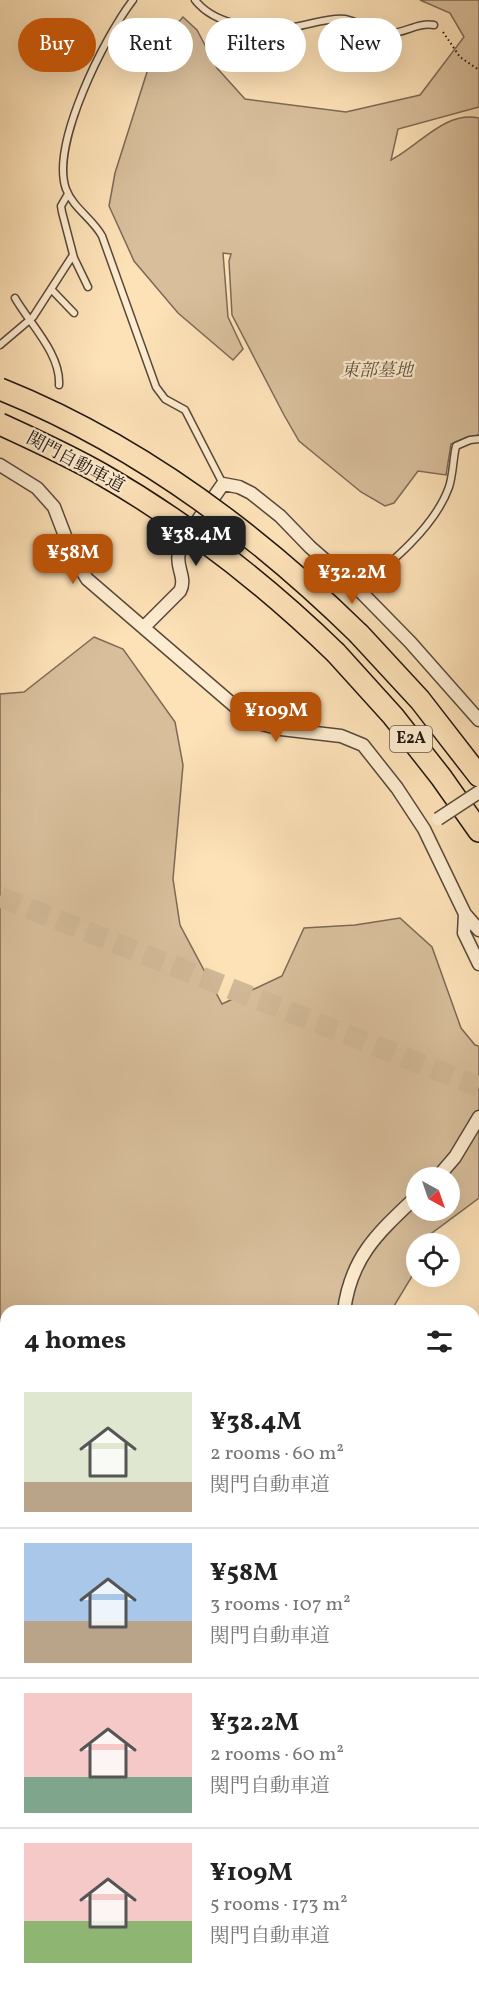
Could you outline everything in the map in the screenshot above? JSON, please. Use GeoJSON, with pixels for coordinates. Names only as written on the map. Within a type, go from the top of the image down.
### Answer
{"type":"FeatureCollection","features":[{"type":"Feature","properties":{"kind":"highway","name":"関門自動車道"},"geometry":{"type":"LineString","coordinates":[[0,390],[60,417],[109,443],[175,483],[234,524],[281,562],[359,634],[420,700],[479,776]]}},
{"type":"Feature","properties":{"kind":"highway","name":"関門自動車道"},"geometry":{"type":"LineString","coordinates":[[0,424],[104,475],[216,549],[261,584],[336,653],[393,716],[441,777],[479,831]]}},
{"type":"Feature","properties":{"kind":"street"},"geometry":{"type":"LineString","coordinates":[[0,465],[37,488],[54,507],[72,554],[87,579],[245,715],[262,724],[281,729],[341,736],[363,746],[391,780],[424,829],[465,914],[479,930]]}},
{"type":"Feature","properties":{"kind":"street"},"geometry":{"type":"LineString","coordinates":[[144,627],[180,591],[183,585],[178,557],[183,545],[223,484],[239,487],[261,500],[358,589],[410,642],[479,720]]}},
{"type":"Feature","properties":{"kind":"street"},"geometry":{"type":"LineString","coordinates":[[424,829],[479,792]]}},
{"type":"Feature","properties":{"kind":"street"},"geometry":{"type":"LineString","coordinates":[[465,914],[464,933],[479,964]]}},
{"type":"Feature","properties":{"kind":"street"},"geometry":{"type":"LineString","coordinates":[[446,1167],[455,1157],[479,1117]]}},
{"type":"Feature","properties":{"kind":"street"},"geometry":{"type":"LineString","coordinates":[[345,1305],[349,1286],[367,1248],[378,1232],[406,1206]]}},
{"type":"Feature","properties":{"kind":"lane"},"geometry":{"type":"LineString","coordinates":[[133,0],[112,30],[70,125],[63,176],[68,194],[98,228],[102,236],[159,393],[184,410],[223,484]]}},
{"type":"Feature","properties":{"kind":"lane"},"geometry":{"type":"LineString","coordinates":[[195,0],[205,10],[224,20],[265,28],[294,27],[339,19],[389,33],[421,24],[434,25]]}},
{"type":"Feature","properties":{"kind":"lane"},"geometry":{"type":"LineString","coordinates":[[68,194],[61,206],[62,212],[73,255],[88,287]]}},
{"type":"Feature","properties":{"kind":"lane"},"geometry":{"type":"LineString","coordinates":[[0,345],[29,321],[73,255]]}},
{"type":"Feature","properties":{"kind":"lane"},"geometry":{"type":"LineString","coordinates":[[51,289],[74,314]]}},
{"type":"Feature","properties":{"kind":"lane"},"geometry":{"type":"LineString","coordinates":[[15,298],[55,359],[59,385]]}},
{"type":"Feature","properties":{"kind":"lane"},"geometry":{"type":"LineString","coordinates":[[358,589],[408,548],[425,526],[450,485],[456,446],[479,439]]}},
{"type":"Feature","properties":{"kind":"path"},"geometry":{"type":"LineString","coordinates":[[434,25],[438,26],[450,40],[460,57],[479,70]]}},
{"type":"Feature","properties":{"kind":"green space","name":"東部墓地"},"geometry":{"type":"Polygon","coordinates":[[[420,0],[479,0],[479,107],[398,129],[391,160],[443,125],[466,117],[479,118],[479,435],[451,444],[446,475],[418,471],[394,503],[385,506],[361,492],[299,441],[232,315],[229,261],[231,254],[223,253],[228,317],[243,349],[233,360],[178,313],[134,261],[109,206],[115,173],[147,72],[193,72],[193,26],[205,45],[205,72],[221,72],[245,99],[346,112],[420,95],[464,37],[450,13],[420,0]]]}},
{"type":"Feature","properties":{"kind":"green space"},"geometry":{"type":"Polygon","coordinates":[[[94,637],[123,649],[175,722],[183,765],[173,879],[180,925],[222,1004],[282,976],[304,928],[355,925],[400,918],[432,947],[461,1028],[475,1045],[479,1046],[479,1198],[460,1212],[460,1167],[406,1167],[406,1221],[448,1221],[432,1233],[406,1233],[406,1286],[395,1305],[0,1305],[0,694],[24,692],[94,637]]]}},
{"type":"Feature","properties":{"kind":"tunnel"},"geometry":{"type":"LineString","coordinates":[[0,897],[479,1087]]}}]}
